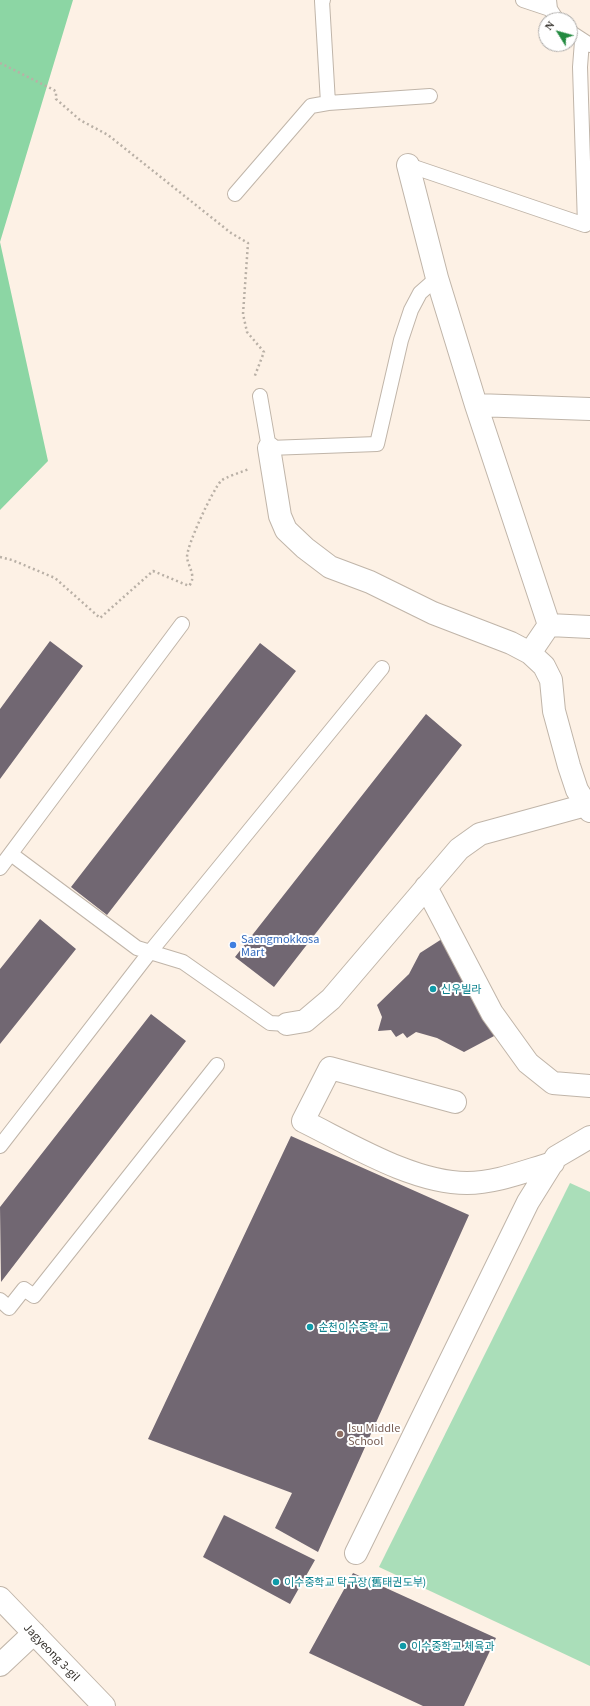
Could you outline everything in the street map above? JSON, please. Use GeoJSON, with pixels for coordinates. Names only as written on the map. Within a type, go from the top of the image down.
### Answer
{"type":"FeatureCollection","features":[{"type":"Feature","properties":{"kind":"street"},"geometry":{"type":"LineString","coordinates":[[408,165],[436,278],[476,405],[549,625]]}},
{"type":"Feature","properties":{"kind":"street"},"geometry":{"type":"LineString","coordinates":[[476,405],[590,409]]}},
{"type":"Feature","properties":{"kind":"street"},"geometry":{"type":"LineString","coordinates":[[270,457],[280,516],[286,530],[294,540],[330,567],[370,582],[433,612],[511,643],[530,653],[544,666],[551,680],[554,711],[569,766],[577,790],[589,813],[480,834],[459,849],[331,999],[304,1021],[287,1024]]}},
{"type":"Feature","properties":{"kind":"street"},"geometry":{"type":"LineString","coordinates":[[549,625],[590,627]]}},
{"type":"Feature","properties":{"kind":"street"},"geometry":{"type":"LineString","coordinates":[[530,653],[549,625]]}},
{"type":"Feature","properties":{"kind":"street"},"geometry":{"type":"LineString","coordinates":[[426,887],[492,1013],[528,1063],[553,1083],[590,1086]]}},
{"type":"Feature","properties":{"kind":"street"},"geometry":{"type":"LineString","coordinates":[[454,1102],[330,1068],[302,1121],[398,1167],[439,1180],[467,1183],[498,1179],[553,1163]]}},
{"type":"Feature","properties":{"kind":"street"},"geometry":{"type":"LineString","coordinates":[[356,1553],[528,1202],[556,1157],[590,1137]]}},
{"type":"Feature","properties":{"kind":"street","name":"Jagyeong 3-gil"},"geometry":{"type":"LineString","coordinates":[[0,1598],[104,1706]]}},
{"type":"Feature","properties":{"kind":"street"},"geometry":{"type":"LineString","coordinates":[[0,1665],[34,1633]]}},
{"type":"Feature","properties":{"kind":"lane"},"geometry":{"type":"LineString","coordinates":[[323,0],[328,103]]}},
{"type":"Feature","properties":{"kind":"lane"},"geometry":{"type":"LineString","coordinates":[[523,0],[552,10]]}},
{"type":"Feature","properties":{"kind":"lane"},"geometry":{"type":"LineString","coordinates":[[408,165],[587,227],[586,131],[580,67],[586,43]]}},
{"type":"Feature","properties":{"kind":"lane"},"geometry":{"type":"LineString","coordinates":[[235,194],[311,106],[328,103],[430,96]]}},
{"type":"Feature","properties":{"kind":"lane"},"geometry":{"type":"LineString","coordinates":[[260,396],[270,457],[377,444],[401,340],[411,310],[420,293],[436,278]]}},
{"type":"Feature","properties":{"kind":"lane"},"geometry":{"type":"LineString","coordinates":[[0,868],[182,624]]}},
{"type":"Feature","properties":{"kind":"lane"},"geometry":{"type":"LineString","coordinates":[[0,1146],[150,952],[382,668]]}},
{"type":"Feature","properties":{"kind":"lane"},"geometry":{"type":"LineString","coordinates":[[11,854],[137,948],[183,962],[270,1023],[287,1024]]}},
{"type":"Feature","properties":{"kind":"lane"},"geometry":{"type":"LineString","coordinates":[[0,1300],[9,1308],[24,1289],[34,1296],[218,1065]]}},
{"type":"Feature","properties":{"kind":"path"},"geometry":{"type":"LineString","coordinates":[[0,63],[54,90],[56,92],[56,99],[80,120],[108,135],[231,233],[248,243],[243,314],[247,332],[264,352],[250,390],[260,396]]}},
{"type":"Feature","properties":{"kind":"path"},"geometry":{"type":"LineString","coordinates":[[0,557],[12,560],[54,578],[100,618],[153,571],[189,586],[192,583],[193,575],[187,556],[201,516],[221,480],[249,469],[270,457]]}},
{"type":"Feature","properties":{"kind":"green space"},"geometry":{"type":"Polygon","coordinates":[[[0,0],[73,0],[0,242],[0,0]]]}},
{"type":"Feature","properties":{"kind":"green space"},"geometry":{"type":"Polygon","coordinates":[[[0,242],[48,461],[0,510],[0,242]]]}},
{"type":"Feature","properties":{"kind":"green space"},"geometry":{"type":"Polygon","coordinates":[[[570,1183],[590,1192],[590,1666],[379,1567],[570,1183]]]}},
{"type":"Feature","properties":{"kind":"building"},"geometry":{"type":"Polygon","coordinates":[[[50,641],[83,666],[0,779],[0,709],[50,641]]]}},
{"type":"Feature","properties":{"kind":"building"},"geometry":{"type":"Polygon","coordinates":[[[260,643],[296,671],[107,915],[71,887],[260,643]]]}},
{"type":"Feature","properties":{"kind":"building"},"geometry":{"type":"Polygon","coordinates":[[[426,714],[462,745],[274,987],[235,957],[426,714]]]}},
{"type":"Feature","properties":{"kind":"building"},"geometry":{"type":"Polygon","coordinates":[[[40,919],[76,949],[0,1044],[0,969],[40,919]]]}},
{"type":"Feature","properties":{"kind":"building","name":"신우빌라"},"geometry":{"type":"Polygon","coordinates":[[[445,937],[496,1035],[464,1052],[437,1038],[416,1032],[407,1038],[403,1033],[396,1037],[391,1030],[378,1031],[382,1017],[377,1005],[409,974],[420,953],[445,937]]]}},
{"type":"Feature","properties":{"kind":"building"},"geometry":{"type":"Polygon","coordinates":[[[151,1014],[186,1041],[1,1282],[0,1207],[151,1014]]]}},
{"type":"Feature","properties":{"kind":"building","name":"순천이수중학교"},"geometry":{"type":"Polygon","coordinates":[[[291,1136],[469,1215],[318,1552],[275,1528],[292,1493],[148,1439],[291,1136]]]}},
{"type":"Feature","properties":{"kind":"building","name":"이수중학교 탁구장(舊태권도부)"},"geometry":{"type":"Polygon","coordinates":[[[224,1515],[315,1560],[290,1604],[203,1557],[224,1515]]]}},
{"type":"Feature","properties":{"kind":"building","name":"이수중학교 체육과"},"geometry":{"type":"Polygon","coordinates":[[[353,1573],[496,1638],[464,1706],[423,1706],[309,1653],[353,1573]]]}},
{"type":"Feature","properties":{"kind":"place","name":"Saengmokkosa Mart"},"geometry":{"type":"Point","coordinates":[233,945]}},
{"type":"Feature","properties":{"kind":"place","name":"신우빌라"},"geometry":{"type":"Point","coordinates":[433,989]}},
{"type":"Feature","properties":{"kind":"place","name":"순천이수중학교"},"geometry":{"type":"Point","coordinates":[310,1327]}},
{"type":"Feature","properties":{"kind":"place","name":"Isu Middle School"},"geometry":{"type":"Point","coordinates":[340,1434]}},
{"type":"Feature","properties":{"kind":"place","name":"이수중학교 탁구장(舊태권도부)"},"geometry":{"type":"Point","coordinates":[276,1582]}},
{"type":"Feature","properties":{"kind":"place","name":"이수중학교 체육과"},"geometry":{"type":"Point","coordinates":[403,1646]}}]}
